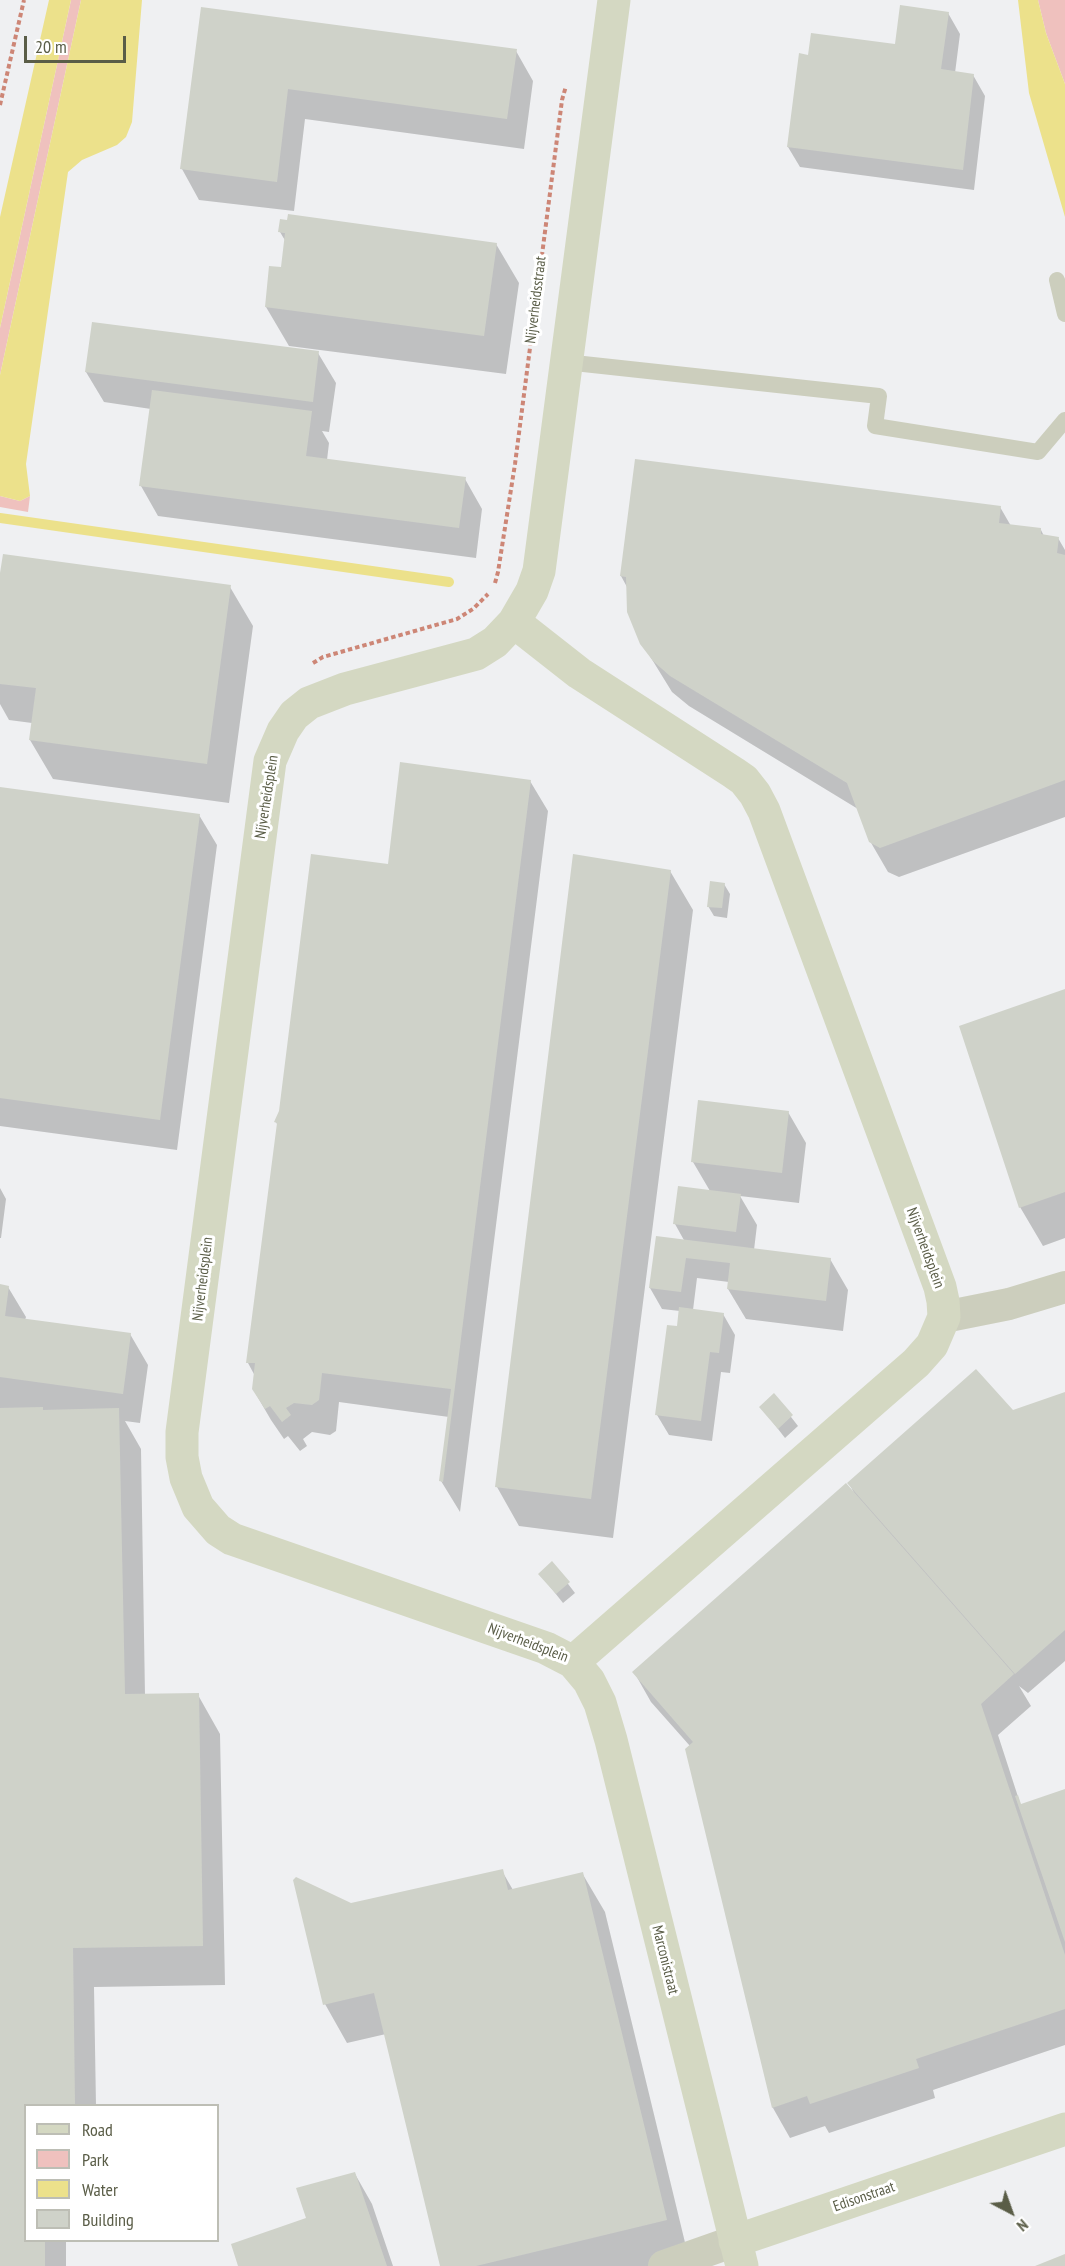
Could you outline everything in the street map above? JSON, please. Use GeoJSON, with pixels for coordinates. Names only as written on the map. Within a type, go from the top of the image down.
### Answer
{"type":"FeatureCollection","features":[{"type":"Feature","properties":{"kind":"street"},"geometry":{"type":"LineString","coordinates":[[514,622],[528,598],[538,571],[614,0]]}},
{"type":"Feature","properties":{"kind":"street","name":"Nijverheidsplein"},"geometry":{"type":"LineString","coordinates":[[514,622],[579,673],[744,780],[755,794],[764,811],[940,1287],[944,1317],[932,1345],[915,1363],[573,1662],[546,1648],[232,1539],[218,1530],[198,1507],[186,1478],[182,1457],[182,1432],[270,761],[276,745],[294,715],[309,703],[345,689],[476,654],[495,642],[514,622]]}},
{"type":"Feature","properties":{"kind":"street"},"geometry":{"type":"LineString","coordinates":[[944,1317],[1008,1304],[1065,1287]]}},
{"type":"Feature","properties":{"kind":"street","name":"Marconistraat"},"geometry":{"type":"LineString","coordinates":[[573,1662],[595,1691],[600,1703],[738,2254]]}},
{"type":"Feature","properties":{"kind":"street","name":"Edisonstraat"},"geometry":{"type":"LineString","coordinates":[[664,2266],[738,2254],[1065,2129]]}},
{"type":"Feature","properties":{"kind":"lane"},"geometry":{"type":"LineString","coordinates":[[1057,280],[1065,314]]}},
{"type":"Feature","properties":{"kind":"lane"},"geometry":{"type":"LineString","coordinates":[[565,362],[879,396],[875,426],[1038,452],[1065,420]]}},
{"type":"Feature","properties":{"kind":"path"},"geometry":{"type":"LineString","coordinates":[[0,105],[24,0]]}},
{"type":"Feature","properties":{"kind":"path","name":"Nijverheidsstraat"},"geometry":{"type":"LineString","coordinates":[[494,585],[515,464],[562,99],[568,78]]}},
{"type":"Feature","properties":{"kind":"path"},"geometry":{"type":"LineString","coordinates":[[307,666],[323,657],[457,620],[485,598],[489,592]]}},
{"type":"Feature","properties":{"kind":"green space"},"geometry":{"type":"Polygon","coordinates":[[[71,0],[81,0],[0,375],[0,328],[71,0]]]}},
{"type":"Feature","properties":{"kind":"green space"},"geometry":{"type":"Polygon","coordinates":[[[1038,0],[1065,0],[1065,84],[1046,33],[1038,0]]]}},
{"type":"Feature","properties":{"kind":"green space"},"geometry":{"type":"Polygon","coordinates":[[[0,496],[20,501],[30,496],[28,512],[0,507],[0,496]]]}},
{"type":"Feature","properties":{"kind":"water"},"geometry":{"type":"Polygon","coordinates":[[[49,0],[71,0],[0,328],[0,217],[49,0]]]}},
{"type":"Feature","properties":{"kind":"water"},"geometry":{"type":"Polygon","coordinates":[[[81,0],[142,0],[132,122],[126,137],[117,145],[82,160],[68,172],[26,464],[30,496],[20,501],[0,496],[0,375],[81,0]]]}},
{"type":"Feature","properties":{"kind":"water"},"geometry":{"type":"Polygon","coordinates":[[[1018,0],[1038,0],[1046,33],[1065,84],[1065,217],[1029,93],[1018,0]]]}},
{"type":"Feature","properties":{"kind":"building"},"geometry":{"type":"Polygon","coordinates":[[[900,5],[949,12],[941,69],[974,74],[963,170],[787,147],[799,53],[808,55],[811,33],[895,44],[900,5]]]}},
{"type":"Feature","properties":{"kind":"building"},"geometry":{"type":"Polygon","coordinates":[[[201,7],[517,49],[507,119],[288,89],[277,182],[180,169],[201,7]]]}},
{"type":"Feature","properties":{"kind":"building"},"geometry":{"type":"Polygon","coordinates":[[[288,214],[497,243],[484,336],[265,307],[269,266],[281,267],[285,233],[278,232],[280,219],[287,220],[288,214]]]}},
{"type":"Feature","properties":{"kind":"building"},"geometry":{"type":"Polygon","coordinates":[[[92,322],[319,351],[313,402],[85,372],[92,322]]]}},
{"type":"Feature","properties":{"kind":"building"},"geometry":{"type":"Polygon","coordinates":[[[152,390],[312,411],[306,456],[466,477],[459,528],[139,486],[152,390]]]}},
{"type":"Feature","properties":{"kind":"building"},"geometry":{"type":"Polygon","coordinates":[[[635,459],[1001,506],[999,523],[1041,528],[1041,534],[1059,537],[1057,553],[1065,555],[1065,780],[880,848],[869,842],[847,783],[670,676],[653,661],[640,644],[627,612],[626,577],[620,576],[635,459]]]}},
{"type":"Feature","properties":{"kind":"building"},"geometry":{"type":"Polygon","coordinates":[[[3,554],[231,585],[207,764],[29,740],[36,688],[0,684],[0,573],[3,554]]]}},
{"type":"Feature","properties":{"kind":"building"},"geometry":{"type":"Polygon","coordinates":[[[400,762],[531,780],[443,1482],[439,1481],[451,1389],[322,1373],[319,1400],[312,1405],[294,1403],[286,1408],[291,1415],[282,1422],[270,1406],[265,1409],[252,1389],[255,1363],[246,1363],[277,1123],[274,1122],[279,1111],[311,854],[388,864],[400,762]]]}},
{"type":"Feature","properties":{"kind":"building"},"geometry":{"type":"Polygon","coordinates":[[[0,787],[200,814],[160,1120],[0,1098],[0,787]]]}},
{"type":"Feature","properties":{"kind":"building"},"geometry":{"type":"Polygon","coordinates":[[[573,854],[671,870],[591,1499],[495,1487],[573,854]]]}},
{"type":"Feature","properties":{"kind":"building"},"geometry":{"type":"Polygon","coordinates":[[[710,881],[725,883],[722,908],[707,907],[710,881]]]}},
{"type":"Feature","properties":{"kind":"building"},"geometry":{"type":"Polygon","coordinates":[[[1065,989],[1065,1192],[1019,1208],[959,1026],[1065,989]]]}},
{"type":"Feature","properties":{"kind":"building"},"geometry":{"type":"Polygon","coordinates":[[[698,1100],[789,1111],[782,1173],[691,1162],[698,1100]]]}},
{"type":"Feature","properties":{"kind":"building"},"geometry":{"type":"Polygon","coordinates":[[[678,1186],[741,1194],[736,1232],[673,1224],[678,1186]]]}},
{"type":"Feature","properties":{"kind":"building"},"geometry":{"type":"Polygon","coordinates":[[[656,1236],[831,1258],[826,1301],[727,1289],[730,1263],[686,1258],[681,1292],[649,1288],[656,1236]]]}},
{"type":"Feature","properties":{"kind":"building"},"geometry":{"type":"Polygon","coordinates":[[[0,1284],[9,1286],[5,1316],[131,1333],[123,1394],[0,1377],[0,1284]]]}},
{"type":"Feature","properties":{"kind":"building"},"geometry":{"type":"Polygon","coordinates":[[[679,1307],[724,1313],[719,1353],[710,1352],[701,1421],[655,1415],[667,1325],[677,1326],[679,1307]]]}},
{"type":"Feature","properties":{"kind":"building"},"geometry":{"type":"Polygon","coordinates":[[[976,1369],[1013,1410],[1065,1392],[1065,1630],[1015,1674],[847,1483],[976,1369]]]}},
{"type":"Feature","properties":{"kind":"building"},"geometry":{"type":"Polygon","coordinates":[[[774,1393],[793,1415],[778,1429],[759,1407],[774,1393]]]}},
{"type":"Feature","properties":{"kind":"building"},"geometry":{"type":"Polygon","coordinates":[[[43,1407],[43,1410],[119,1408],[125,1694],[199,1693],[203,1946],[73,1948],[75,2104],[24,2104],[24,2242],[45,2242],[45,2266],[0,2266],[0,1408],[43,1407]]]}},
{"type":"Feature","properties":{"kind":"building"},"geometry":{"type":"Polygon","coordinates":[[[846,1483],[1014,1674],[981,1704],[1065,1955],[1065,2009],[916,2059],[919,2068],[810,2104],[807,2096],[772,2108],[685,1749],[693,1742],[632,1672],[846,1483]]]}},
{"type":"Feature","properties":{"kind":"building"},"geometry":{"type":"Polygon","coordinates":[[[552,1561],[570,1582],[556,1594],[538,1574],[552,1561]]]}},
{"type":"Feature","properties":{"kind":"building"},"geometry":{"type":"Polygon","coordinates":[[[1065,1789],[1065,1942],[1015,1796],[1018,1795],[1021,1804],[1065,1789]]]}},
{"type":"Feature","properties":{"kind":"building"},"geometry":{"type":"Polygon","coordinates":[[[503,1869],[508,1890],[583,1872],[667,2220],[476,2266],[440,2266],[374,1993],[323,2005],[293,1880],[296,1877],[351,1903],[503,1869]]]}},
{"type":"Feature","properties":{"kind":"building"},"geometry":{"type":"Polygon","coordinates":[[[355,2172],[387,2266],[238,2266],[231,2244],[306,2218],[296,2188],[355,2172]]]}},
{"type":"Feature","properties":{"kind":"building"},"geometry":{"type":"Polygon","coordinates":[[[1065,2254],[1065,2266],[1035,2266],[1065,2254]]]}},
{"type":"Feature","properties":{"kind":"waterway"},"geometry":{"type":"LineString","coordinates":[[0,518],[449,582]]}}]}
